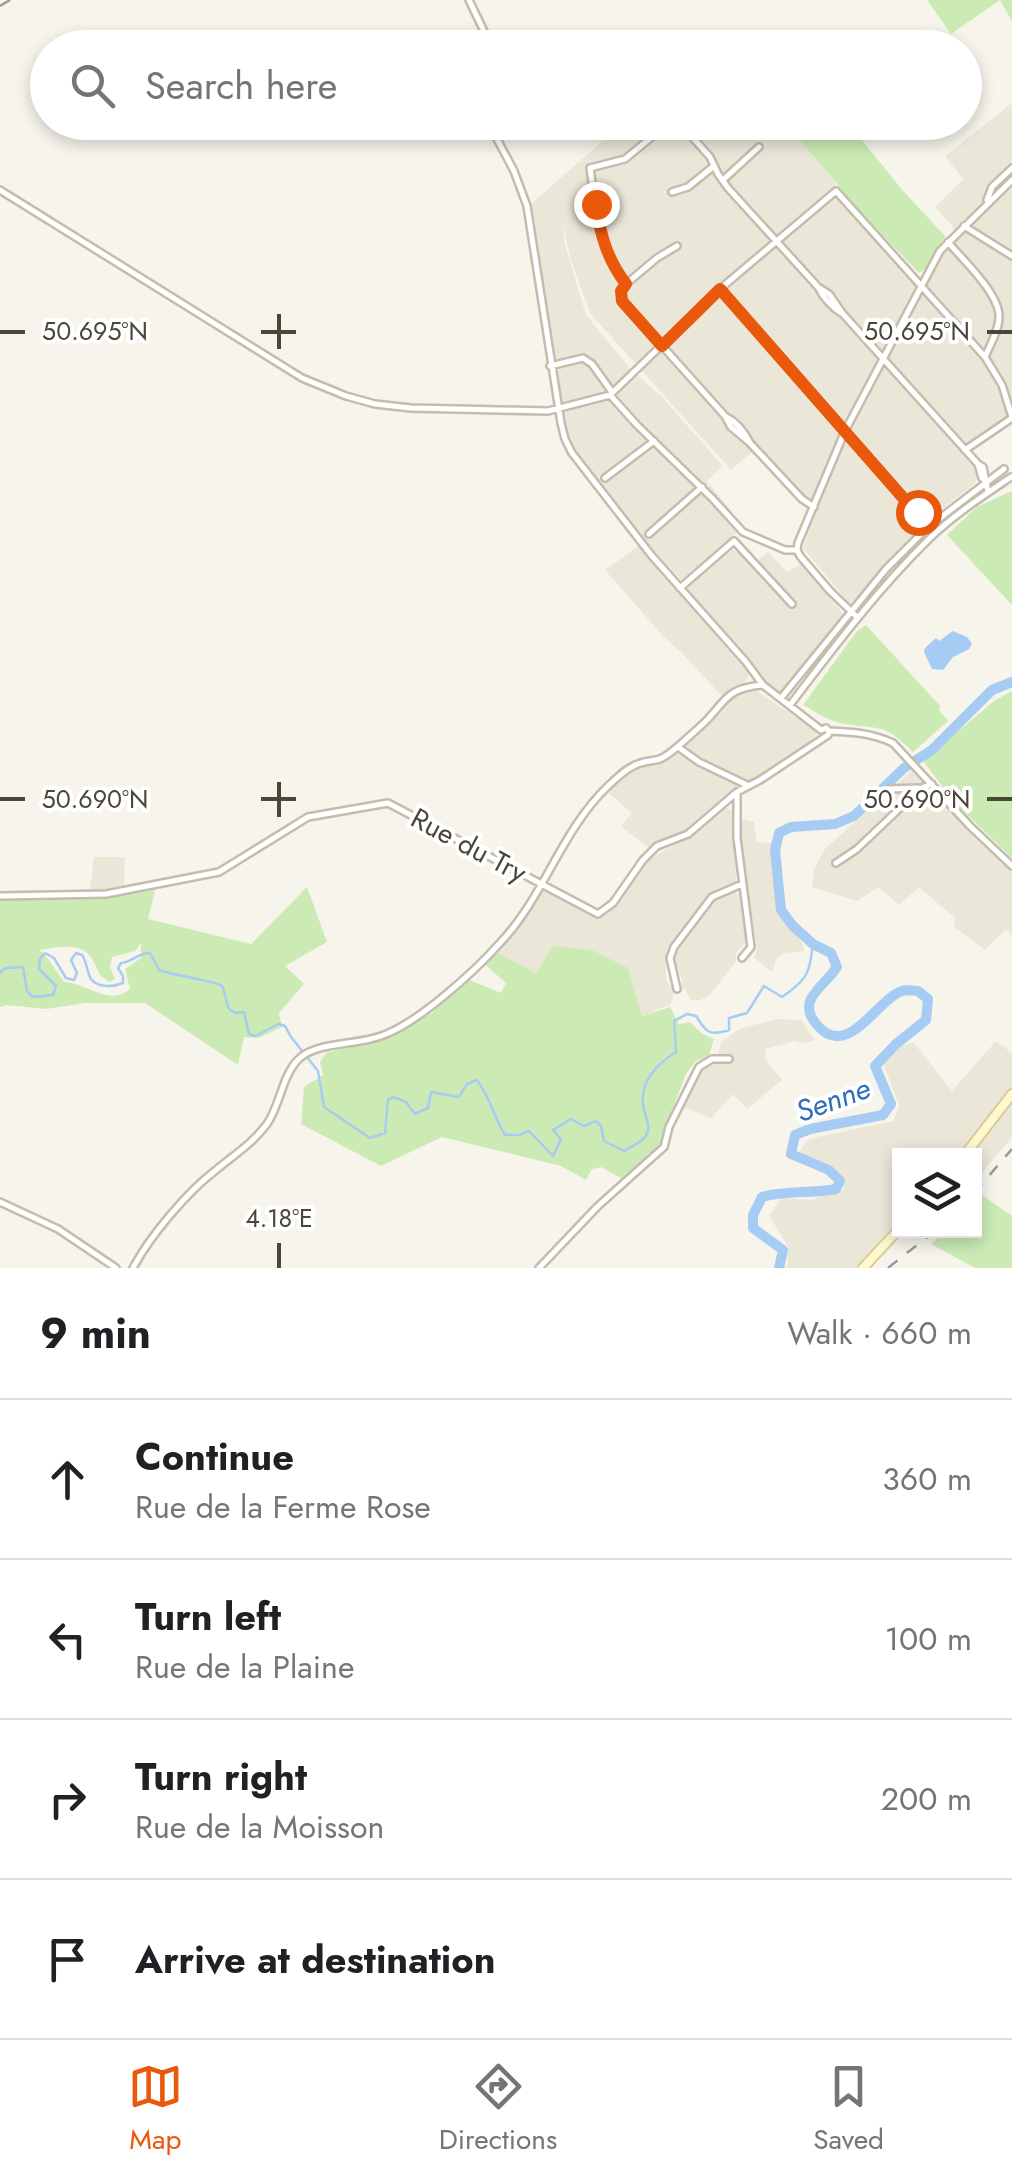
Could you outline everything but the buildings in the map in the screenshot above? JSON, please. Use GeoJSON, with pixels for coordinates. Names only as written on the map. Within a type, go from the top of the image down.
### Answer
{"type":"FeatureCollection","features":[{"type":"Feature","properties":{"kind":"street"},"geometry":{"type":"LineString","coordinates":[[469,0],[483,30]]}},
{"type":"Feature","properties":{"kind":"street"},"geometry":{"type":"LineString","coordinates":[[497,140],[527,206],[550,366],[564,439],[572,453],[652,556],[762,685],[825,732],[856,732],[893,743],[1012,866]]}},
{"type":"Feature","properties":{"kind":"street"},"geometry":{"type":"LineString","coordinates":[[626,284],[604,245],[590,168],[625,159],[648,140]]}},
{"type":"Feature","properties":{"kind":"street"},"geometry":{"type":"LineString","coordinates":[[695,140],[722,180],[818,287],[829,294],[978,464],[988,492]]}},
{"type":"Feature","properties":{"kind":"street"},"geometry":{"type":"LineString","coordinates":[[722,180],[759,147]]}},
{"type":"Feature","properties":{"kind":"street"},"geometry":{"type":"LineString","coordinates":[[672,192],[688,187],[714,166]]}},
{"type":"Feature","properties":{"kind":"street"},"geometry":{"type":"LineString","coordinates":[[985,204],[992,187],[1012,168]]}},
{"type":"Feature","properties":{"kind":"street"},"geometry":{"type":"LineString","coordinates":[[798,550],[846,430],[940,251],[1012,180]]}},
{"type":"Feature","properties":{"kind":"street"},"geometry":{"type":"LineString","coordinates":[[0,190],[323,388],[390,406],[548,411],[611,393],[720,289],[836,191],[985,356],[1002,385],[1012,418],[964,450]]}},
{"type":"Feature","properties":{"kind":"street"},"geometry":{"type":"LineString","coordinates":[[964,226],[1012,256]]}},
{"type":"Feature","properties":{"kind":"street"},"geometry":{"type":"LineString","coordinates":[[948,242],[996,303],[1000,316],[985,356]]}},
{"type":"Feature","properties":{"kind":"street"},"geometry":{"type":"LineString","coordinates":[[677,246],[626,284],[621,291],[622,301],[814,508]]}},
{"type":"Feature","properties":{"kind":"street"},"geometry":{"type":"LineString","coordinates":[[720,289],[926,520],[932,537]]}},
{"type":"Feature","properties":{"kind":"street"},"geometry":{"type":"LineString","coordinates":[[550,366],[584,358],[654,442],[742,532],[785,550],[798,550]]}},
{"type":"Feature","properties":{"kind":"street"},"geometry":{"type":"LineString","coordinates":[[605,478],[654,442]]}},
{"type":"Feature","properties":{"kind":"street"},"geometry":{"type":"LineString","coordinates":[[780,698],[926,528],[1004,469]]}},
{"type":"Feature","properties":{"kind":"street"},"geometry":{"type":"LineString","coordinates":[[790,705],[858,618],[932,537],[1010,477]]}},
{"type":"Feature","properties":{"kind":"street"},"geometry":{"type":"LineString","coordinates":[[649,534],[702,487]]}},
{"type":"Feature","properties":{"kind":"street"},"geometry":{"type":"LineString","coordinates":[[680,588],[734,541],[792,604]]}},
{"type":"Feature","properties":{"kind":"street"},"geometry":{"type":"LineString","coordinates":[[798,550],[858,618]]}},
{"type":"Feature","properties":{"kind":"street"},"geometry":{"type":"LineString","coordinates":[[745,686],[754,672]]}},
{"type":"Feature","properties":{"kind":"street"},"geometry":{"type":"LineString","coordinates":[[132,1268],[149,1240],[176,1211],[268,1123],[292,1067],[303,1056],[320,1046],[349,1045],[384,1036],[432,1006],[500,944],[518,922],[575,826],[606,788],[634,764],[661,758],[678,746],[730,693],[745,686],[762,685]]}},
{"type":"Feature","properties":{"kind":"street","name":"Rue du Try"},"geometry":{"type":"LineString","coordinates":[[0,896],[106,894],[218,872],[308,817],[388,803],[598,914],[613,904],[657,846],[688,834],[737,792],[760,780],[825,732]]}},
{"type":"Feature","properties":{"kind":"street"},"geometry":{"type":"LineString","coordinates":[[678,746],[699,762],[747,785]]}},
{"type":"Feature","properties":{"kind":"street"},"geometry":{"type":"LineString","coordinates":[[888,788],[932,784]]}},
{"type":"Feature","properties":{"kind":"street"},"geometry":{"type":"LineString","coordinates":[[836,863],[921,788]]}},
{"type":"Feature","properties":{"kind":"street"},"geometry":{"type":"LineString","coordinates":[[737,792],[737,838],[751,947],[742,958]]}},
{"type":"Feature","properties":{"kind":"street"},"geometry":{"type":"LineString","coordinates":[[677,989],[670,958],[674,947],[712,897],[742,884]]}},
{"type":"Feature","properties":{"kind":"street"},"geometry":{"type":"LineString","coordinates":[[539,1268],[598,1206],[664,1148],[669,1127],[699,1067],[712,1059],[730,1059]]}},
{"type":"Feature","properties":{"kind":"street"},"geometry":{"type":"LineString","coordinates":[[970,1148],[1012,1094]]}},
{"type":"Feature","properties":{"kind":"street"},"geometry":{"type":"LineString","coordinates":[[0,1202],[70,1236],[116,1268]]}},
{"type":"Feature","properties":{"kind":"street"},"geometry":{"type":"LineString","coordinates":[[863,1268],[892,1237]]}},
{"type":"Feature","properties":{"kind":"shaded area"},"geometry":{"type":"Polygon","coordinates":[[[1012,103],[1012,425],[967,454],[978,476],[974,484],[930,518],[850,604],[803,548],[817,509],[753,451],[731,470],[590,313],[562,221],[565,245],[586,315],[632,371],[661,396],[723,466],[707,481],[744,527],[681,580],[633,528],[584,466],[568,439],[530,205],[604,140],[799,140],[837,183],[837,198],[910,279],[926,284],[958,233],[935,207],[963,179],[945,156],[965,140],[982,140],[982,127],[1012,103]]]}},
{"type":"Feature","properties":{"kind":"shaded area"},"geometry":{"type":"Polygon","coordinates":[[[640,545],[751,672],[743,685],[723,697],[605,570],[640,545]]]}},
{"type":"Feature","properties":{"kind":"shaded area"},"geometry":{"type":"Polygon","coordinates":[[[733,550],[757,561],[768,552],[787,572],[802,563],[843,614],[779,693],[685,588],[733,550]]]}},
{"type":"Feature","properties":{"kind":"shaded area"},"geometry":{"type":"Polygon","coordinates":[[[754,689],[816,731],[814,741],[746,782],[681,747],[729,697],[754,689]]]}},
{"type":"Feature","properties":{"kind":"shaded area"},"geometry":{"type":"Polygon","coordinates":[[[677,750],[740,784],[683,833],[649,847],[621,827],[632,813],[606,791],[627,771],[660,762],[677,750]]]}},
{"type":"Feature","properties":{"kind":"shaded area"},"geometry":{"type":"Polygon","coordinates":[[[914,769],[974,837],[1012,871],[1012,935],[1006,929],[985,950],[953,926],[956,919],[919,887],[899,905],[878,887],[857,901],[812,887],[814,869],[825,849],[914,769]]]}},
{"type":"Feature","properties":{"kind":"shaded area"},"geometry":{"type":"Polygon","coordinates":[[[724,805],[734,814],[736,882],[709,894],[666,952],[666,980],[674,992],[671,1004],[642,1016],[628,968],[536,973],[496,952],[544,889],[604,917],[647,860],[687,838],[724,805]]]}},
{"type":"Feature","properties":{"kind":"shaded area"},"geometry":{"type":"Polygon","coordinates":[[[741,819],[754,822],[757,843],[772,842],[777,911],[802,942],[804,951],[777,957],[772,972],[754,958],[757,949],[741,819]]]}},
{"type":"Feature","properties":{"kind":"shaded area"},"geometry":{"type":"Polygon","coordinates":[[[94,857],[125,857],[124,889],[90,892],[94,857]]]}},
{"type":"Feature","properties":{"kind":"shaded area"},"geometry":{"type":"Polygon","coordinates":[[[731,891],[740,895],[747,941],[709,996],[690,1000],[682,988],[672,953],[710,901],[731,891]]]}},
{"type":"Feature","properties":{"kind":"shaded area"},"geometry":{"type":"Polygon","coordinates":[[[778,1019],[801,1020],[815,1040],[766,1049],[765,1059],[782,1080],[747,1109],[733,1094],[711,1118],[681,1106],[703,1069],[716,1063],[721,1042],[741,1028],[778,1019]]]}},
{"type":"Feature","properties":{"kind":"shaded area"},"geometry":{"type":"Polygon","coordinates":[[[996,1041],[1012,1053],[1012,1137],[982,1173],[982,1148],[892,1148],[892,1228],[856,1268],[785,1268],[788,1246],[769,1216],[782,1198],[812,1200],[844,1189],[842,1177],[833,1166],[799,1153],[808,1139],[894,1121],[899,1105],[883,1063],[900,1047],[913,1042],[952,1091],[996,1041]]]}},
{"type":"Feature","properties":{"kind":"green space"},"geometry":{"type":"Polygon","coordinates":[[[927,0],[1000,0],[957,30],[948,30],[927,0]]]}},
{"type":"Feature","properties":{"kind":"green space"},"geometry":{"type":"Polygon","coordinates":[[[1000,0],[1012,0],[1012,21],[1000,0]]]}},
{"type":"Feature","properties":{"kind":"green space"},"geometry":{"type":"Polygon","coordinates":[[[799,140],[862,140],[945,236],[928,267],[919,273],[841,192],[799,140]]]}},
{"type":"Feature","properties":{"kind":"green space"},"geometry":{"type":"Polygon","coordinates":[[[1012,491],[1012,605],[947,535],[977,507],[1012,491]]]}},
{"type":"Feature","properties":{"kind":"green space"},"geometry":{"type":"Polygon","coordinates":[[[866,625],[940,706],[948,721],[913,752],[879,728],[835,722],[803,705],[857,631],[866,625]]]}},
{"type":"Feature","properties":{"kind":"green space"},"geometry":{"type":"Polygon","coordinates":[[[1012,691],[1012,858],[956,804],[923,761],[994,701],[1012,691]]]}},
{"type":"Feature","properties":{"kind":"green space"},"geometry":{"type":"Polygon","coordinates":[[[307,887],[327,942],[285,966],[304,984],[279,1013],[282,1027],[259,1038],[244,1037],[238,1065],[145,1003],[85,1003],[46,1009],[0,1007],[0,899],[108,898],[155,890],[148,919],[251,944],[307,887]],[[141,943],[135,951],[112,957],[110,967],[115,979],[109,982],[79,948],[40,950],[64,982],[114,996],[130,989],[125,969],[141,958],[141,943]]]}},
{"type":"Feature","properties":{"kind":"green space"},"geometry":{"type":"Polygon","coordinates":[[[553,946],[592,950],[628,968],[642,1016],[670,1007],[679,1024],[690,1022],[714,1039],[709,1055],[695,1062],[686,1074],[660,1146],[621,1178],[601,1167],[592,1169],[586,1180],[561,1166],[442,1137],[381,1166],[301,1124],[304,1087],[323,1075],[320,1062],[326,1053],[388,1038],[432,1013],[467,979],[501,993],[506,983],[483,963],[496,952],[536,973],[553,946]]]}},
{"type":"Feature","properties":{"kind":"green space"},"geometry":{"type":"Polygon","coordinates":[[[982,1197],[1012,1216],[1012,1268],[975,1268],[931,1244],[938,1238],[982,1238],[982,1197]]]}},
{"type":"Feature","properties":{"kind":"water"},"geometry":{"type":"Polygon","coordinates":[[[953,631],[972,644],[953,657],[943,670],[932,669],[925,648],[953,631]]]}},
{"type":"Feature","properties":{"kind":"waterway","name":"Senne"},"geometry":{"type":"LineString","coordinates":[[779,1268],[783,1250],[753,1228],[753,1215],[762,1197],[836,1189],[840,1181],[829,1170],[791,1154],[795,1135],[883,1115],[891,1104],[875,1066],[926,1020],[928,999],[918,991],[902,991],[851,1032],[840,1036],[817,1025],[811,1016],[810,1001],[837,967],[831,953],[813,944],[781,910],[775,850],[779,833],[791,827],[835,824],[854,816],[904,768],[932,750],[992,690],[1012,682]]}},
{"type":"Feature","properties":{"kind":"waterway"},"geometry":{"type":"LineString","coordinates":[[0,973],[5,968],[23,967],[27,991],[33,997],[53,995],[56,986],[39,969],[45,953],[54,958],[66,978],[74,980],[77,973],[71,960],[76,953],[82,955],[91,979],[106,986],[123,983],[118,968],[121,963],[150,953],[159,970],[222,986],[229,1009],[244,1012],[249,1034],[255,1036],[279,1024],[285,1026],[318,1071],[324,1107],[370,1138],[385,1133],[388,1100],[393,1097],[406,1102],[415,1114],[428,1108],[431,1092],[459,1097],[467,1084],[477,1080],[505,1135],[529,1131],[553,1156],[561,1139],[553,1130],[571,1119],[584,1126],[596,1121],[604,1141],[624,1151],[641,1141],[648,1129],[644,1088],[656,1068],[676,1052],[674,1021],[687,1014],[696,1016],[709,1032],[729,1030],[729,1018],[747,1013],[764,986],[782,997],[802,980],[813,944]]}},
{"type":"Feature","properties":{"kind":"railway"},"geometry":{"type":"LineString","coordinates":[[0,6],[10,0]]}},
{"type":"Feature","properties":{"kind":"railway"},"geometry":{"type":"LineString","coordinates":[[982,1184],[1012,1149]]}},
{"type":"Feature","properties":{"kind":"railway"},"geometry":{"type":"LineString","coordinates":[[888,1268],[926,1238]]}},
{"type":"Feature","properties":{"kind":"route"},"geometry":{"type":"LineString","coordinates":[[596,204],[604,245],[626,284],[621,291],[622,301],[662,346],[720,289],[918,512]]}}]}
